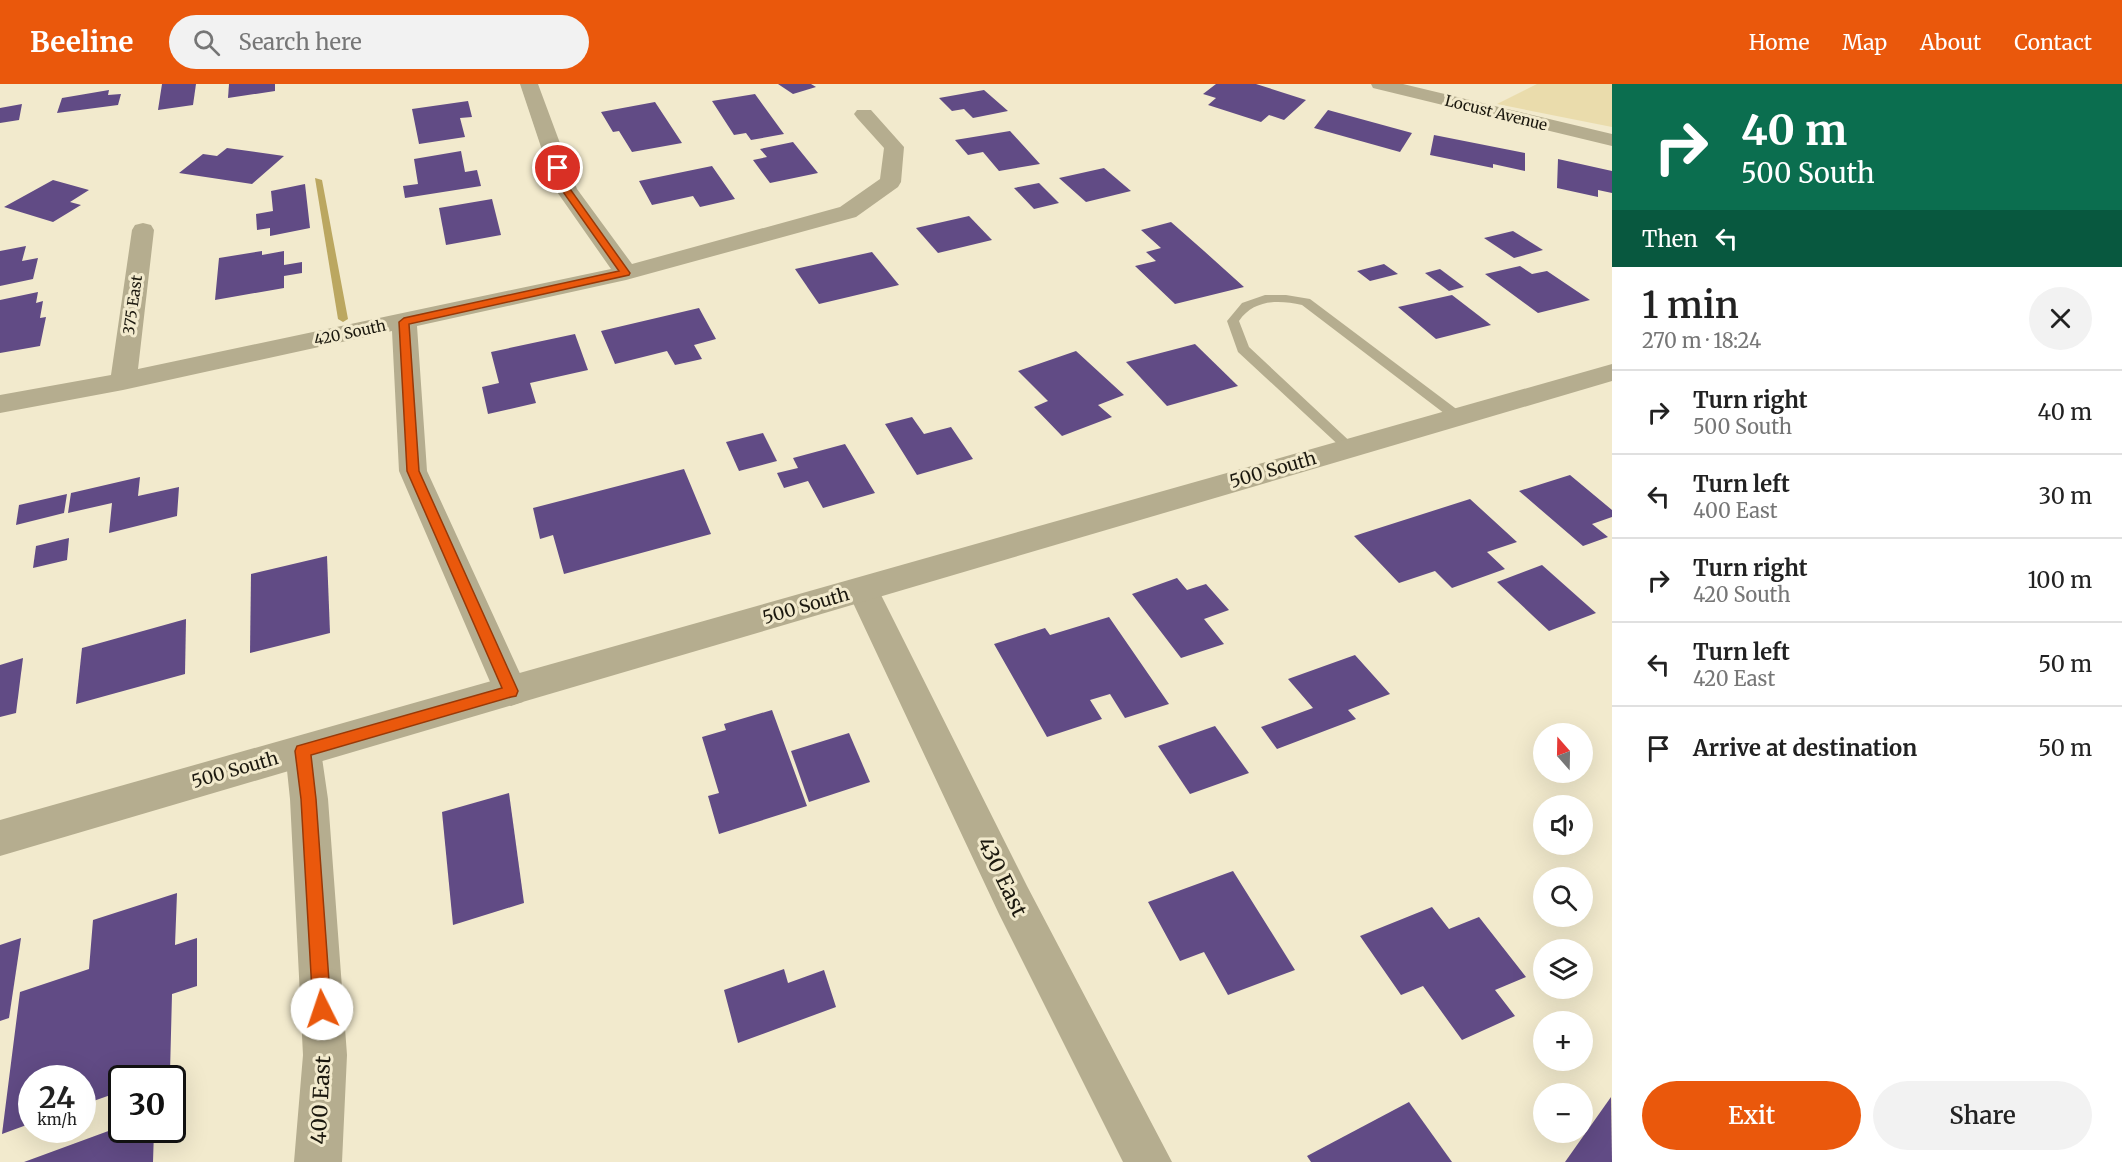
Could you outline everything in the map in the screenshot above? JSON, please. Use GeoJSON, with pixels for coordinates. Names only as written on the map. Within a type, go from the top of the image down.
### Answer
{"type":"FeatureCollection","features":[{"type":"Feature","properties":{"kind":"street"},"geometry":{"type":"LineString","coordinates":[[529,84],[566,189],[626,273]]}},
{"type":"Feature","properties":{"kind":"street","name":"Locust Avenue"},"geometry":{"type":"LineString","coordinates":[[1380,84],[1612,140]]}},
{"type":"Feature","properties":{"kind":"street","name":"420 South"},"geometry":{"type":"LineString","coordinates":[[0,404],[123,381],[626,273],[848,212],[890,183],[894,147],[864,114]]}},
{"type":"Feature","properties":{"kind":"street","name":"375 East"},"geometry":{"type":"LineString","coordinates":[[123,381],[143,230]]}},
{"type":"Feature","properties":{"kind":"street"},"geometry":{"type":"LineString","coordinates":[[404,322],[413,471],[511,691]]}},
{"type":"Feature","properties":{"kind":"street","name":"500 South"},"geometry":{"type":"LineString","coordinates":[[0,838],[1612,372]]}},
{"type":"Feature","properties":{"kind":"street","name":"430 East"},"geometry":{"type":"LineString","coordinates":[[863,590],[1013,900],[1148,1162]]}},
{"type":"Feature","properties":{"kind":"street","name":"400 East"},"geometry":{"type":"LineString","coordinates":[[303,751],[309,799],[325,1055],[318,1162]]}},
{"type":"Feature","properties":{"kind":"lane"},"geometry":{"type":"LineString","coordinates":[[1350,448],[1243,349],[1233,321],[1237,312],[1250,304],[1268,298],[1288,298],[1306,302],[1458,417]]}},
{"type":"Feature","properties":{"kind":"shaded area"},"geometry":{"type":"Polygon","coordinates":[[[1537,84],[1612,84],[1612,127],[1497,104],[1537,84]]]}},
{"type":"Feature","properties":{"kind":"building"},"geometry":{"type":"Polygon","coordinates":[[[162,84],[196,84],[193,105],[158,110],[162,84]]]}},
{"type":"Feature","properties":{"kind":"building"},"geometry":{"type":"Polygon","coordinates":[[[229,84],[275,84],[275,91],[228,98],[229,84]]]}},
{"type":"Feature","properties":{"kind":"building"},"geometry":{"type":"Polygon","coordinates":[[[778,84],[811,84],[816,87],[793,94],[778,84]]]}},
{"type":"Feature","properties":{"kind":"building"},"geometry":{"type":"Polygon","coordinates":[[[1216,84],[1256,84],[1306,100],[1284,120],[1269,115],[1261,122],[1208,105],[1216,98],[1203,94],[1216,84]]]}},
{"type":"Feature","properties":{"kind":"building"},"geometry":{"type":"Polygon","coordinates":[[[109,90],[108,95],[121,94],[118,105],[57,113],[62,98],[109,90]]]}},
{"type":"Feature","properties":{"kind":"building"},"geometry":{"type":"Polygon","coordinates":[[[984,90],[1008,111],[973,118],[964,109],[952,111],[939,98],[984,90]]]}},
{"type":"Feature","properties":{"kind":"building"},"geometry":{"type":"Polygon","coordinates":[[[755,94],[784,134],[751,140],[746,133],[734,135],[712,101],[755,94]]]}},
{"type":"Feature","properties":{"kind":"building"},"geometry":{"type":"Polygon","coordinates":[[[468,101],[472,117],[460,118],[465,137],[419,144],[412,109],[468,101]]]}},
{"type":"Feature","properties":{"kind":"building"},"geometry":{"type":"Polygon","coordinates":[[[655,102],[682,143],[632,152],[619,131],[613,132],[601,112],[655,102]]]}},
{"type":"Feature","properties":{"kind":"building"},"geometry":{"type":"Polygon","coordinates":[[[22,104],[19,120],[0,123],[0,108],[22,104]]]}},
{"type":"Feature","properties":{"kind":"building"},"geometry":{"type":"Polygon","coordinates":[[[1328,110],[1412,133],[1400,152],[1314,128],[1328,110]]]}},
{"type":"Feature","properties":{"kind":"building"},"geometry":{"type":"Polygon","coordinates":[[[1010,131],[1040,164],[999,171],[983,152],[968,155],[955,140],[1010,131]]]}},
{"type":"Feature","properties":{"kind":"building"},"geometry":{"type":"Polygon","coordinates":[[[1434,135],[1525,153],[1525,171],[1493,164],[1493,168],[1430,155],[1434,135]]]}},
{"type":"Feature","properties":{"kind":"building"},"geometry":{"type":"Polygon","coordinates":[[[793,142],[818,173],[770,183],[753,160],[767,157],[760,149],[793,142]]]}},
{"type":"Feature","properties":{"kind":"building"},"geometry":{"type":"Polygon","coordinates":[[[227,148],[284,156],[252,184],[179,173],[203,154],[217,156],[227,148]]]}},
{"type":"Feature","properties":{"kind":"building"},"geometry":{"type":"Polygon","coordinates":[[[461,151],[465,172],[477,170],[481,186],[405,198],[403,186],[418,184],[414,159],[461,151]]]}},
{"type":"Feature","properties":{"kind":"building"},"geometry":{"type":"Polygon","coordinates":[[[1558,159],[1612,171],[1612,193],[1598,190],[1598,197],[1557,188],[1558,159]]]}},
{"type":"Feature","properties":{"kind":"building"},"geometry":{"type":"Polygon","coordinates":[[[712,166],[735,199],[700,207],[693,196],[652,205],[639,181],[712,166]]]}},
{"type":"Feature","properties":{"kind":"building"},"geometry":{"type":"Polygon","coordinates":[[[1104,168],[1131,191],[1086,202],[1059,178],[1104,168]]]}},
{"type":"Feature","properties":{"kind":"building"},"geometry":{"type":"Polygon","coordinates":[[[53,180],[89,190],[70,202],[81,205],[53,222],[4,207],[53,180]]]}},
{"type":"Feature","properties":{"kind":"building"},"geometry":{"type":"Polygon","coordinates":[[[1039,183],[1059,203],[1034,209],[1014,188],[1039,183]]]}},
{"type":"Feature","properties":{"kind":"building"},"geometry":{"type":"Polygon","coordinates":[[[305,184],[310,228],[270,236],[270,228],[257,230],[256,214],[273,211],[271,191],[305,184]]]}},
{"type":"Feature","properties":{"kind":"building"},"geometry":{"type":"Polygon","coordinates":[[[492,199],[501,235],[446,245],[439,208],[492,199]]]}},
{"type":"Feature","properties":{"kind":"building"},"geometry":{"type":"Polygon","coordinates":[[[969,216],[992,240],[938,253],[916,228],[969,216]]]}},
{"type":"Feature","properties":{"kind":"building"},"geometry":{"type":"Polygon","coordinates":[[[1171,222],[1244,287],[1175,304],[1135,266],[1156,261],[1146,252],[1161,248],[1141,230],[1171,222]]]}},
{"type":"Feature","properties":{"kind":"building"},"geometry":{"type":"Polygon","coordinates":[[[1513,231],[1543,250],[1514,258],[1484,238],[1513,231]]]}},
{"type":"Feature","properties":{"kind":"building"},"geometry":{"type":"Polygon","coordinates":[[[26,246],[22,261],[38,258],[33,279],[0,286],[0,251],[26,246]]]}},
{"type":"Feature","properties":{"kind":"building"},"geometry":{"type":"Polygon","coordinates":[[[262,251],[262,255],[284,251],[284,265],[302,262],[302,273],[284,276],[284,288],[215,300],[219,258],[262,251]]]}},
{"type":"Feature","properties":{"kind":"building"},"geometry":{"type":"Polygon","coordinates":[[[872,252],[899,285],[819,304],[795,269],[872,252]]]}},
{"type":"Feature","properties":{"kind":"building"},"geometry":{"type":"Polygon","coordinates":[[[1384,264],[1398,274],[1370,281],[1357,271],[1384,264]]]}},
{"type":"Feature","properties":{"kind":"building"},"geometry":{"type":"Polygon","coordinates":[[[1520,266],[1532,274],[1547,271],[1590,300],[1538,313],[1485,274],[1520,266]]]}},
{"type":"Feature","properties":{"kind":"building"},"geometry":{"type":"Polygon","coordinates":[[[1440,269],[1464,287],[1449,291],[1425,273],[1440,269]]]}},
{"type":"Feature","properties":{"kind":"building"},"geometry":{"type":"Polygon","coordinates":[[[38,292],[36,303],[43,301],[40,318],[46,317],[40,346],[0,353],[0,300],[38,292]]]}},
{"type":"Feature","properties":{"kind":"building"},"geometry":{"type":"Polygon","coordinates":[[[1452,295],[1491,325],[1436,339],[1398,307],[1452,295]]]}},
{"type":"Feature","properties":{"kind":"building"},"geometry":{"type":"Polygon","coordinates":[[[699,308],[716,339],[694,345],[702,359],[675,365],[667,351],[615,364],[601,331],[699,308]]]}},
{"type":"Feature","properties":{"kind":"building"},"geometry":{"type":"Polygon","coordinates":[[[575,334],[588,370],[530,383],[536,403],[488,414],[482,387],[499,383],[491,352],[575,334]]]}},
{"type":"Feature","properties":{"kind":"building"},"geometry":{"type":"Polygon","coordinates":[[[1195,344],[1238,386],[1167,406],[1126,362],[1195,344]]]}},
{"type":"Feature","properties":{"kind":"building"},"geometry":{"type":"Polygon","coordinates":[[[1076,351],[1124,395],[1098,405],[1112,417],[1062,436],[1034,407],[1048,401],[1018,371],[1076,351]]]}},
{"type":"Feature","properties":{"kind":"building"},"geometry":{"type":"Polygon","coordinates":[[[912,417],[924,434],[951,427],[973,459],[917,475],[885,424],[912,417]]]}},
{"type":"Feature","properties":{"kind":"building"},"geometry":{"type":"Polygon","coordinates":[[[763,433],[777,461],[739,471],[726,442],[763,433]]]}},
{"type":"Feature","properties":{"kind":"building"},"geometry":{"type":"Polygon","coordinates":[[[845,444],[875,493],[823,508],[808,481],[784,488],[777,473],[798,468],[793,458],[845,444]]]}},
{"type":"Feature","properties":{"kind":"building"},"geometry":{"type":"Polygon","coordinates":[[[684,469],[711,534],[564,574],[553,535],[540,539],[533,508],[684,469]]]}},
{"type":"Feature","properties":{"kind":"building"},"geometry":{"type":"Polygon","coordinates":[[[1570,475],[1612,510],[1612,517],[1592,524],[1608,537],[1583,546],[1519,491],[1570,475]]]}},
{"type":"Feature","properties":{"kind":"building"},"geometry":{"type":"Polygon","coordinates":[[[140,477],[138,496],[179,487],[177,516],[109,533],[112,503],[68,513],[71,493],[140,477]]]}},
{"type":"Feature","properties":{"kind":"building"},"geometry":{"type":"Polygon","coordinates":[[[67,494],[64,513],[16,525],[19,505],[67,494]]]}},
{"type":"Feature","properties":{"kind":"building"},"geometry":{"type":"Polygon","coordinates":[[[1470,499],[1517,542],[1487,552],[1505,569],[1452,588],[1435,571],[1399,583],[1354,536],[1470,499]]]}},
{"type":"Feature","properties":{"kind":"building"},"geometry":{"type":"Polygon","coordinates":[[[69,538],[67,560],[33,568],[36,546],[69,538]]]}},
{"type":"Feature","properties":{"kind":"building"},"geometry":{"type":"Polygon","coordinates":[[[327,556],[330,633],[250,653],[251,574],[327,556]]]}},
{"type":"Feature","properties":{"kind":"building"},"geometry":{"type":"Polygon","coordinates":[[[1542,565],[1596,613],[1549,631],[1497,582],[1542,565]]]}},
{"type":"Feature","properties":{"kind":"building"},"geometry":{"type":"Polygon","coordinates":[[[1177,578],[1187,590],[1206,584],[1229,610],[1204,619],[1224,644],[1181,658],[1132,594],[1177,578]]]}},
{"type":"Feature","properties":{"kind":"building"},"geometry":{"type":"Polygon","coordinates":[[[1109,617],[1169,704],[1125,718],[1110,694],[1090,700],[1102,719],[1047,737],[994,644],[1045,628],[1050,635],[1109,617]]]}},
{"type":"Feature","properties":{"kind":"building"},"geometry":{"type":"Polygon","coordinates":[[[186,619],[185,674],[76,704],[82,648],[186,619]]]}},
{"type":"Feature","properties":{"kind":"building"},"geometry":{"type":"Polygon","coordinates":[[[1355,655],[1390,694],[1348,710],[1356,719],[1277,749],[1261,727],[1313,708],[1288,679],[1355,655]]]}},
{"type":"Feature","properties":{"kind":"building"},"geometry":{"type":"Polygon","coordinates":[[[23,658],[16,713],[0,717],[0,665],[23,658]]]}},
{"type":"Feature","properties":{"kind":"building"},"geometry":{"type":"Polygon","coordinates":[[[772,710],[807,806],[719,834],[708,796],[719,793],[702,737],[726,730],[724,724],[772,710]]]}},
{"type":"Feature","properties":{"kind":"building"},"geometry":{"type":"Polygon","coordinates":[[[1215,726],[1249,773],[1190,794],[1158,746],[1215,726]]]}},
{"type":"Feature","properties":{"kind":"building"},"geometry":{"type":"Polygon","coordinates":[[[849,733],[870,782],[809,802],[791,751],[849,733]]]}},
{"type":"Feature","properties":{"kind":"building"},"geometry":{"type":"Polygon","coordinates":[[[509,793],[524,903],[453,925],[442,812],[509,793]]]}},
{"type":"Feature","properties":{"kind":"building"},"geometry":{"type":"Polygon","coordinates":[[[1233,871],[1295,970],[1228,995],[1204,952],[1180,961],[1148,902],[1233,871]]]}},
{"type":"Feature","properties":{"kind":"building"},"geometry":{"type":"Polygon","coordinates":[[[177,893],[175,945],[197,938],[197,986],[172,994],[170,1065],[108,1065],[108,1096],[96,1100],[96,1065],[18,1065],[18,1128],[2,1134],[20,992],[89,969],[93,920],[177,893]]]}},
{"type":"Feature","properties":{"kind":"building"},"geometry":{"type":"Polygon","coordinates":[[[1432,907],[1449,929],[1479,917],[1526,977],[1495,990],[1515,1016],[1462,1040],[1423,986],[1401,995],[1360,936],[1432,907]]]}},
{"type":"Feature","properties":{"kind":"building"},"geometry":{"type":"Polygon","coordinates":[[[21,938],[9,1018],[0,1021],[0,945],[21,938]]]}},
{"type":"Feature","properties":{"kind":"building"},"geometry":{"type":"Polygon","coordinates":[[[784,969],[788,983],[824,970],[836,1007],[738,1043],[724,990],[784,969]]]}},
{"type":"Feature","properties":{"kind":"building"},"geometry":{"type":"Polygon","coordinates":[[[1611,1097],[1612,1162],[1565,1162],[1578,1143],[1593,1143],[1593,1122],[1611,1097]]]}},
{"type":"Feature","properties":{"kind":"building"},"geometry":{"type":"Polygon","coordinates":[[[1409,1102],[1452,1162],[1311,1162],[1307,1156],[1409,1102]]]}},
{"type":"Feature","properties":{"kind":"building"},"geometry":{"type":"Polygon","coordinates":[[[108,1131],[108,1143],[154,1143],[153,1162],[24,1162],[76,1143],[96,1143],[96,1136],[108,1131]]]}},
{"type":"Feature","properties":{"kind":"waterway"},"geometry":{"type":"LineString","coordinates":[[318,180],[343,319]]}},
{"type":"Feature","properties":{"kind":"route"},"geometry":{"type":"LineString","coordinates":[[322,1009],[309,799],[303,751],[511,691],[413,471],[404,322],[626,273],[566,189],[558,168]]}}]}
